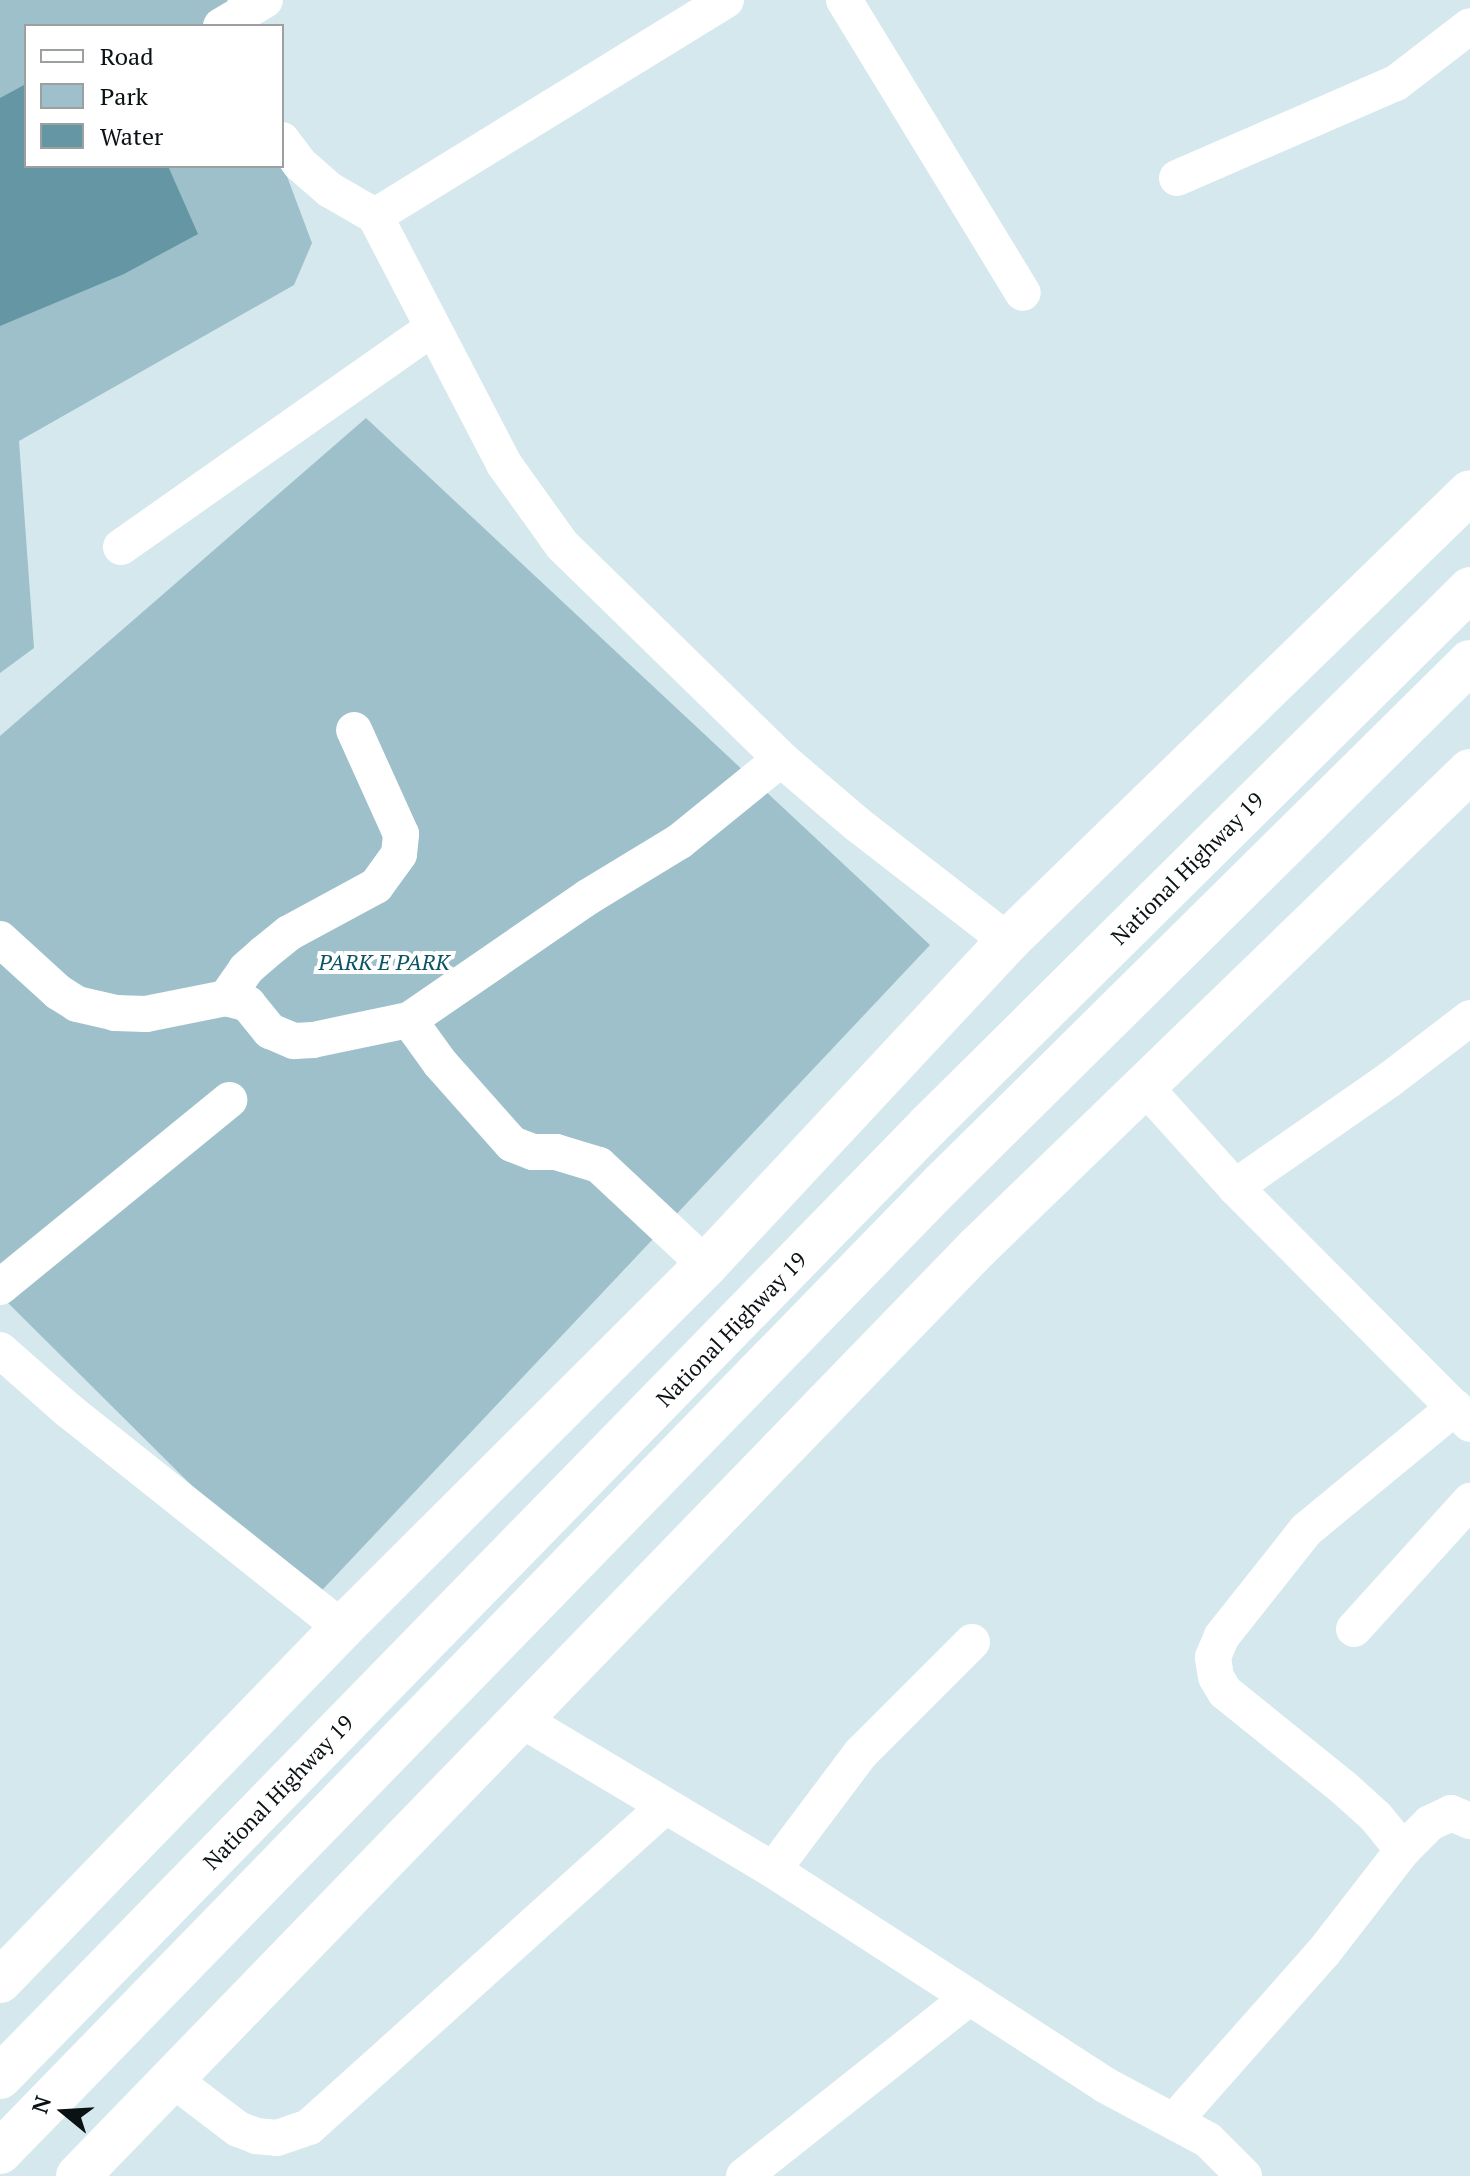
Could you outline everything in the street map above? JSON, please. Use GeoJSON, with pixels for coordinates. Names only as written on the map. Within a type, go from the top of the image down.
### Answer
{"type":"FeatureCollection","features":[{"type":"Feature","properties":{"kind":"main road"},"geometry":{"type":"LineString","coordinates":[[0,1981],[342,1628],[706,1265],[1008,941],[1470,492]]}},
{"type":"Feature","properties":{"kind":"main road","name":"National Highway 19"},"geometry":{"type":"LineString","coordinates":[[0,2077],[939,1115],[1470,589]]}},
{"type":"Feature","properties":{"kind":"main road"},"geometry":{"type":"LineString","coordinates":[[0,2152],[941,1185],[1470,662]]}},
{"type":"Feature","properties":{"kind":"main road"},"geometry":{"type":"LineString","coordinates":[[78,2176],[977,1248],[1470,771]]}},
{"type":"Feature","properties":{"kind":"street"},"geometry":{"type":"LineString","coordinates":[[209,0],[209,24]]}},
{"type":"Feature","properties":{"kind":"street"},"geometry":{"type":"LineString","coordinates":[[224,24],[265,0]]}},
{"type":"Feature","properties":{"kind":"street"},"geometry":{"type":"LineString","coordinates":[[375,216],[726,0]]}},
{"type":"Feature","properties":{"kind":"street"},"geometry":{"type":"LineString","coordinates":[[844,0],[1023,293]]}},
{"type":"Feature","properties":{"kind":"street"},"geometry":{"type":"LineString","coordinates":[[1177,178],[1396,83],[1470,26]]}},
{"type":"Feature","properties":{"kind":"street"},"geometry":{"type":"LineString","coordinates":[[284,143],[300,164],[330,190],[375,216],[504,464],[562,545],[781,759],[857,824],[1008,941]]}},
{"type":"Feature","properties":{"kind":"street"},"geometry":{"type":"LineString","coordinates":[[121,547],[433,328]]}},
{"type":"Feature","properties":{"kind":"street"},"geometry":{"type":"LineString","coordinates":[[226,998],[246,969],[263,954],[289,933],[376,886],[399,854],[401,834],[354,730]]}},
{"type":"Feature","properties":{"kind":"street"},"geometry":{"type":"LineString","coordinates":[[0,939],[58,992],[77,1004],[103,1010],[146,1014],[226,998],[248,1004],[270,1031],[294,1041],[313,1040],[409,1020],[588,897],[680,841],[781,759]]}},
{"type":"Feature","properties":{"kind":"street"},"geometry":{"type":"LineString","coordinates":[[1235,1187],[1389,1080],[1470,1018]]}},
{"type":"Feature","properties":{"kind":"street"},"geometry":{"type":"LineString","coordinates":[[409,1020],[440,1063],[512,1144],[599,1165],[706,1265]]}},
{"type":"Feature","properties":{"kind":"street"},"geometry":{"type":"LineString","coordinates":[[1144,1086],[1235,1187],[1463,1415],[1306,1530],[1236,1616],[1222,1636],[1213,1657],[1216,1677],[1225,1692],[1344,1788],[1376,1817],[1403,1850]]}},
{"type":"Feature","properties":{"kind":"street"},"geometry":{"type":"LineString","coordinates":[[0,1287],[229,1100]]}},
{"type":"Feature","properties":{"kind":"street"},"geometry":{"type":"LineString","coordinates":[[0,1350],[68,1410],[342,1628]]}},
{"type":"Feature","properties":{"kind":"street"},"geometry":{"type":"LineString","coordinates":[[1354,1629],[1470,1501]]}},
{"type":"Feature","properties":{"kind":"street"},"geometry":{"type":"LineString","coordinates":[[773,1870],[861,1753],[972,1642]]}},
{"type":"Feature","properties":{"kind":"street"},"geometry":{"type":"LineString","coordinates":[[520,1719],[773,1870],[1105,2085],[1208,2140],[1244,2176]]}},
{"type":"Feature","properties":{"kind":"street"},"geometry":{"type":"LineString","coordinates":[[172,2079],[238,2129],[256,2136],[277,2138],[309,2127],[665,1806]]}},
{"type":"Feature","properties":{"kind":"street"},"geometry":{"type":"LineString","coordinates":[[1175,2120],[1313,1965],[1403,1850],[1430,1823],[1451,1813],[1470,1821]]}},
{"type":"Feature","properties":{"kind":"street"},"geometry":{"type":"LineString","coordinates":[[744,2176],[970,1997]]}},
{"type":"Feature","properties":{"kind":"green space"},"geometry":{"type":"Polygon","coordinates":[[[0,0],[227,0],[233,24],[24,24],[24,168],[284,168],[312,243],[294,285],[19,441],[34,648],[0,673],[0,0]]]}},
{"type":"Feature","properties":{"kind":"green space","name":"PARK E PARK"},"geometry":{"type":"Polygon","coordinates":[[[366,418],[930,945],[310,1603],[0,1295],[0,736],[366,418]]]}},
{"type":"Feature","properties":{"kind":"water"},"geometry":{"type":"Polygon","coordinates":[[[24,85],[24,168],[169,168],[198,234],[124,274],[0,326],[0,98],[24,85]]]}}]}
